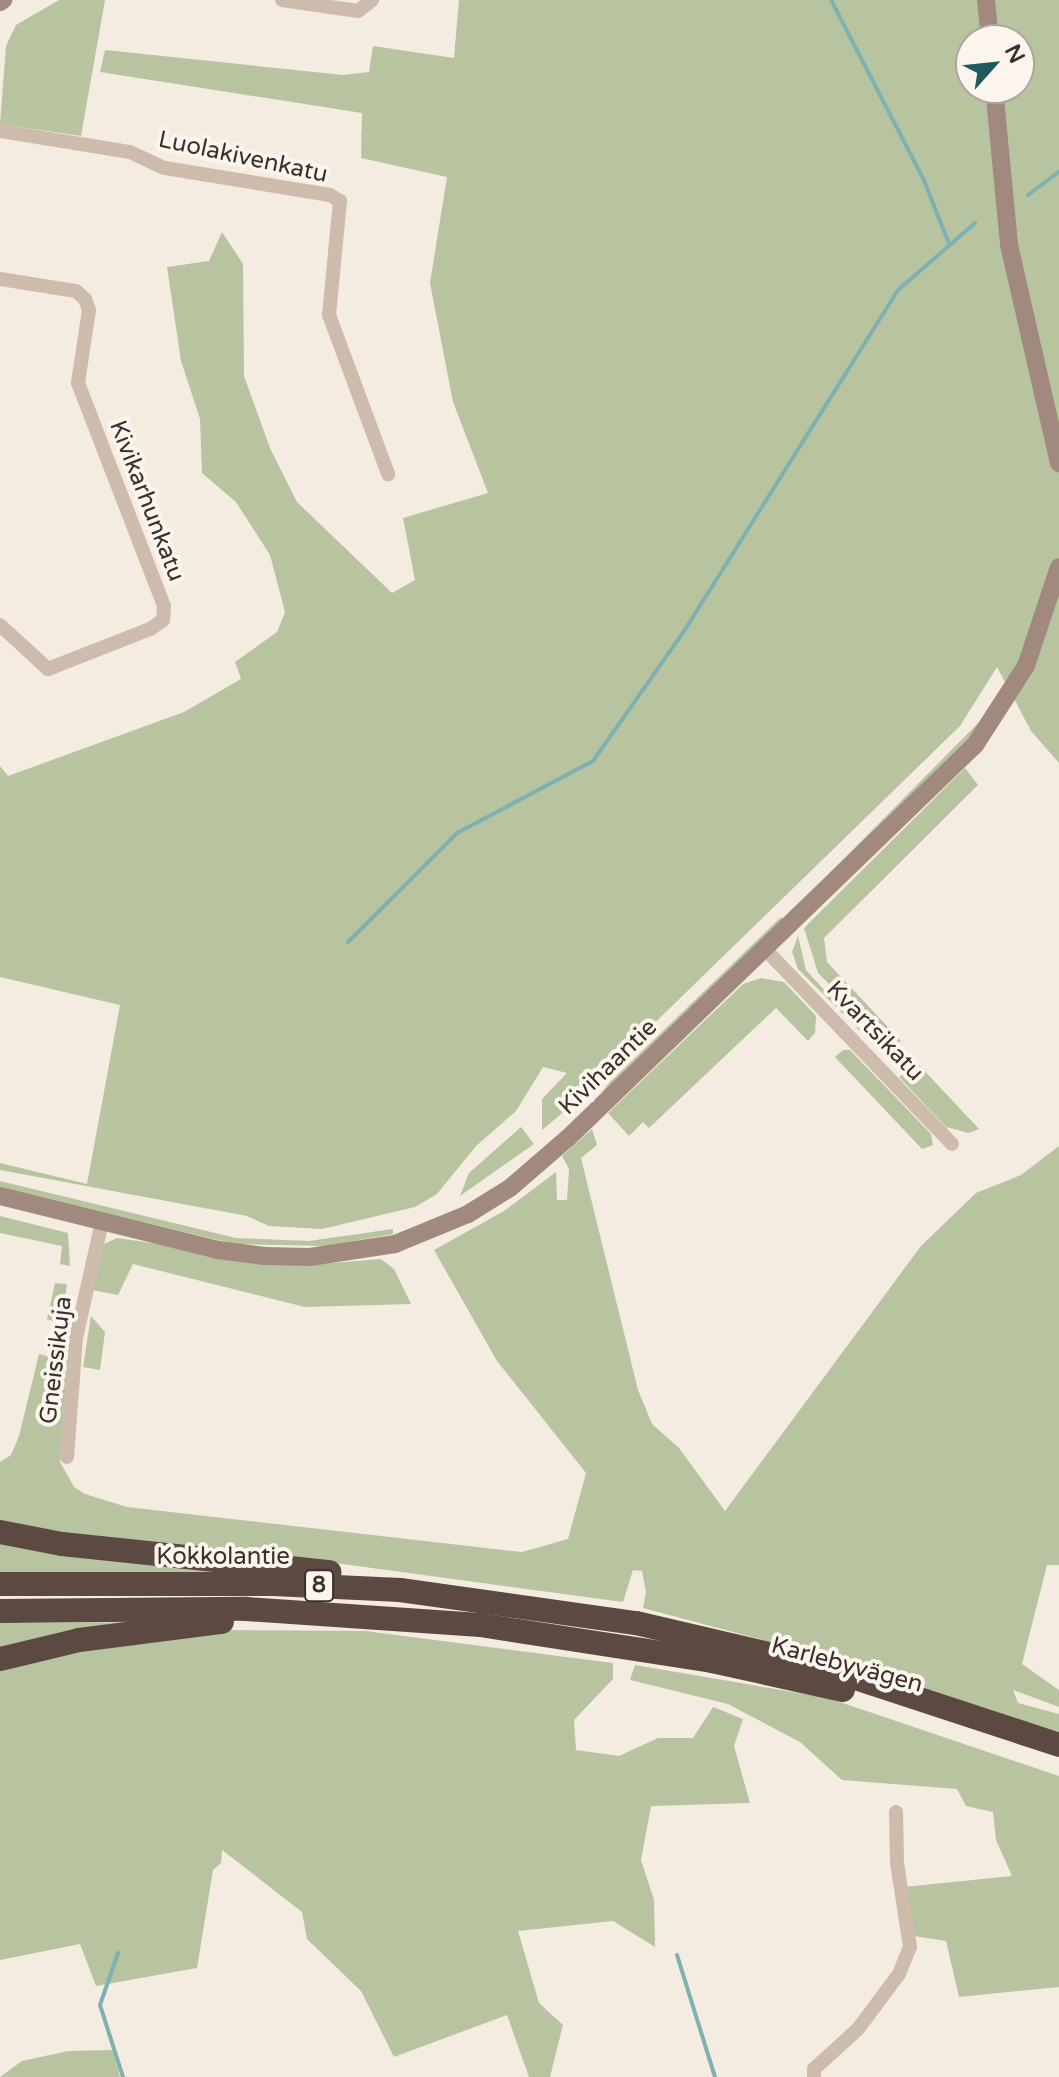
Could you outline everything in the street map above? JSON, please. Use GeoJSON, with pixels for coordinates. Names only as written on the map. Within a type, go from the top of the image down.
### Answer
{"type":"FeatureCollection","features":[{"type":"Feature","properties":{"kind":"highway"},"geometry":{"type":"LineString","coordinates":[[0,1532],[62,1544],[374,1576],[400,1590]]}},
{"type":"Feature","properties":{"kind":"highway","name":"Kokkolantie"},"geometry":{"type":"LineString","coordinates":[[0,1584],[273,1584],[400,1590],[636,1623]]}},
{"type":"Feature","properties":{"kind":"highway"},"geometry":{"type":"LineString","coordinates":[[0,1659],[79,1640],[220,1623],[246,1609]]}},
{"type":"Feature","properties":{"kind":"highway","name":"Karlebyvägen"},"geometry":{"type":"LineString","coordinates":[[246,1609],[480,1625],[816,1682],[1059,1762]]}},
{"type":"Feature","properties":{"kind":"highway","name":"8"},"geometry":{"type":"LineString","coordinates":[[0,1611],[246,1609]]}},
{"type":"Feature","properties":{"kind":"highway","name":"Karlebyvägen"},"geometry":{"type":"LineString","coordinates":[[636,1623],[816,1665],[1059,1745]]}},
{"type":"Feature","properties":{"kind":"main road"},"geometry":{"type":"LineString","coordinates":[[986,0],[988,24]]}},
{"type":"Feature","properties":{"kind":"main road"},"geometry":{"type":"LineString","coordinates":[[996,104],[1009,245],[1059,463]]}},
{"type":"Feature","properties":{"kind":"main road","name":"Kivihaantie"},"geometry":{"type":"LineString","coordinates":[[0,1196],[249,1254],[310,1257],[417,1238],[468,1214],[540,1164],[568,1138],[765,949],[993,722],[1026,666],[1059,567]]}},
{"type":"Feature","properties":{"kind":"street"},"geometry":{"type":"LineString","coordinates":[[282,0],[358,11],[372,0]]}},
{"type":"Feature","properties":{"kind":"street","name":"Luolakivenkatu"},"geometry":{"type":"LineString","coordinates":[[0,131],[130,152],[165,168],[330,195],[340,201],[329,315],[388,474]]}},
{"type":"Feature","properties":{"kind":"street","name":"Kivikarhunkatu"},"geometry":{"type":"LineString","coordinates":[[0,279],[76,291],[85,299],[89,310],[78,383],[164,606],[163,620],[150,629],[48,669],[0,625]]}},
{"type":"Feature","properties":{"kind":"street","name":"Kvartsikatu"},"geometry":{"type":"LineString","coordinates":[[765,949],[952,1144]]}},
{"type":"Feature","properties":{"kind":"street","name":"Gneissikuja"},"geometry":{"type":"LineString","coordinates":[[67,1457],[76,1338],[102,1222]]}},
{"type":"Feature","properties":{"kind":"street"},"geometry":{"type":"LineString","coordinates":[[814,2077],[814,2069],[858,2029],[899,1974],[910,1947],[897,1863],[896,1812]]}},
{"type":"Feature","properties":{"kind":"green space"},"geometry":{"type":"Polygon","coordinates":[[[59,0],[105,0],[81,136],[0,124],[6,46],[16,25],[59,0]]]}},
{"type":"Feature","properties":{"kind":"green space"},"geometry":{"type":"Polygon","coordinates":[[[459,0],[1059,0],[1059,763],[1031,731],[1010,691],[971,741],[799,904],[991,710],[1006,684],[997,667],[960,726],[542,1130],[542,1099],[567,1073],[543,1067],[516,1111],[476,1146],[437,1194],[415,1207],[322,1229],[269,1226],[247,1216],[0,1170],[0,1163],[87,1184],[120,1005],[0,977],[0,766],[8,776],[184,712],[241,679],[235,662],[277,632],[285,612],[270,555],[236,502],[202,473],[200,419],[181,361],[167,267],[209,261],[222,232],[243,264],[244,376],[270,448],[297,502],[392,593],[415,580],[403,518],[488,493],[453,402],[430,283],[447,177],[361,158],[362,113],[100,72],[105,50],[343,75],[369,72],[373,46],[454,58],[459,0]]]}},
{"type":"Feature","properties":{"kind":"green space"},"geometry":{"type":"Polygon","coordinates":[[[965,768],[978,785],[824,938],[827,962],[901,1041],[891,1046],[818,973],[804,928],[965,768]]]}},
{"type":"Feature","properties":{"kind":"green space"},"geometry":{"type":"Polygon","coordinates":[[[780,918],[784,918],[593,1104],[610,1082],[780,918]]]}},
{"type":"Feature","properties":{"kind":"green space"},"geometry":{"type":"Polygon","coordinates":[[[798,936],[806,970],[878,1049],[798,969],[792,952],[798,936]]]}},
{"type":"Feature","properties":{"kind":"green space"},"geometry":{"type":"Polygon","coordinates":[[[761,978],[784,982],[816,1016],[815,1033],[808,1041],[776,1008],[649,1128],[643,1122],[629,1136],[608,1113],[743,984],[761,978]]]}},
{"type":"Feature","properties":{"kind":"green space"},"geometry":{"type":"Polygon","coordinates":[[[843,1050],[850,1050],[931,1134],[933,1145],[922,1149],[835,1057],[843,1050]]]}},
{"type":"Feature","properties":{"kind":"green space"},"geometry":{"type":"Polygon","coordinates":[[[919,1065],[979,1129],[969,1133],[946,1127],[899,1077],[919,1065]]]}},
{"type":"Feature","properties":{"kind":"green space"},"geometry":{"type":"Polygon","coordinates":[[[521,1127],[534,1144],[460,1196],[469,1173],[521,1127]]]}},
{"type":"Feature","properties":{"kind":"green space"},"geometry":{"type":"Polygon","coordinates":[[[592,1129],[597,1145],[581,1158],[638,1390],[652,1424],[679,1448],[725,1511],[921,1246],[976,1193],[1021,1175],[1059,1146],[1059,1565],[1047,1565],[1022,1664],[1059,1690],[1059,1707],[1013,1690],[1018,1703],[1059,1714],[1059,1733],[860,1666],[643,1608],[646,1592],[642,1571],[633,1570],[623,1602],[335,1563],[78,1540],[0,1522],[0,1462],[11,1455],[19,1436],[39,1354],[55,1358],[68,1352],[60,1462],[74,1487],[85,1494],[127,1507],[522,1552],[568,1539],[586,1473],[497,1361],[434,1250],[504,1211],[556,1172],[557,1200],[567,1200],[569,1169],[562,1156],[592,1129]]]}},
{"type":"Feature","properties":{"kind":"green space"},"geometry":{"type":"Polygon","coordinates":[[[0,1181],[236,1238],[309,1241],[393,1229],[393,1234],[326,1246],[235,1244],[0,1188],[0,1181]]]}},
{"type":"Feature","properties":{"kind":"green space"},"geometry":{"type":"Polygon","coordinates":[[[0,1216],[68,1233],[70,1266],[60,1264],[62,1246],[0,1233],[0,1216]]]}},
{"type":"Feature","properties":{"kind":"green space"},"geometry":{"type":"Polygon","coordinates":[[[117,1238],[308,1265],[381,1259],[394,1269],[411,1304],[305,1307],[133,1264],[118,1295],[92,1290],[104,1244],[117,1238]]]}},
{"type":"Feature","properties":{"kind":"green space"},"geometry":{"type":"Polygon","coordinates":[[[55,1283],[67,1284],[61,1324],[47,1319],[55,1283]]]}},
{"type":"Feature","properties":{"kind":"green space"},"geometry":{"type":"Polygon","coordinates":[[[91,1316],[105,1332],[100,1370],[83,1367],[91,1316]]]}},
{"type":"Feature","properties":{"kind":"green space"},"geometry":{"type":"Polygon","coordinates":[[[0,1538],[272,1572],[0,1575],[0,1538]]]}},
{"type":"Feature","properties":{"kind":"green space"},"geometry":{"type":"Polygon","coordinates":[[[0,1622],[54,1623],[142,1622],[0,1652],[0,1622]]]}},
{"type":"Feature","properties":{"kind":"green space"},"geometry":{"type":"Polygon","coordinates":[[[227,1630],[365,1631],[613,1663],[613,1679],[574,1720],[576,1750],[619,1756],[658,1738],[693,1738],[713,1707],[743,1719],[734,1746],[750,1803],[651,1806],[641,1860],[654,1900],[655,1947],[613,1921],[518,1931],[539,2003],[563,2025],[550,2077],[529,2077],[507,2015],[394,2057],[361,1991],[307,1939],[302,1912],[222,1850],[221,1863],[213,1870],[197,1968],[96,1986],[80,1944],[0,1960],[0,1666],[58,1652],[227,1630]]]}},
{"type":"Feature","properties":{"kind":"green space"},"geometry":{"type":"Polygon","coordinates":[[[635,1665],[828,1698],[1059,1776],[1059,1987],[959,1997],[946,1941],[914,1936],[904,1887],[1012,1876],[996,1840],[993,1812],[966,1806],[957,1789],[842,1780],[800,1742],[728,1704],[630,1680],[635,1665]]]}},
{"type":"Feature","properties":{"kind":"green space"},"geometry":{"type":"Polygon","coordinates":[[[113,2050],[120,2077],[0,2077],[22,2061],[68,2051],[113,2050]]]}},
{"type":"Feature","properties":{"kind":"waterway"},"geometry":{"type":"LineString","coordinates":[[831,0],[923,178],[948,241]]}},
{"type":"Feature","properties":{"kind":"waterway"},"geometry":{"type":"LineString","coordinates":[[1028,195],[1059,172]]}},
{"type":"Feature","properties":{"kind":"waterway"},"geometry":{"type":"LineString","coordinates":[[348,942],[457,833],[593,761],[686,628],[898,290],[975,223]]}},
{"type":"Feature","properties":{"kind":"waterway"},"geometry":{"type":"LineString","coordinates":[[118,1953],[100,2005],[123,2077]]}},
{"type":"Feature","properties":{"kind":"waterway"},"geometry":{"type":"LineString","coordinates":[[677,1955],[715,2077]]}}]}
